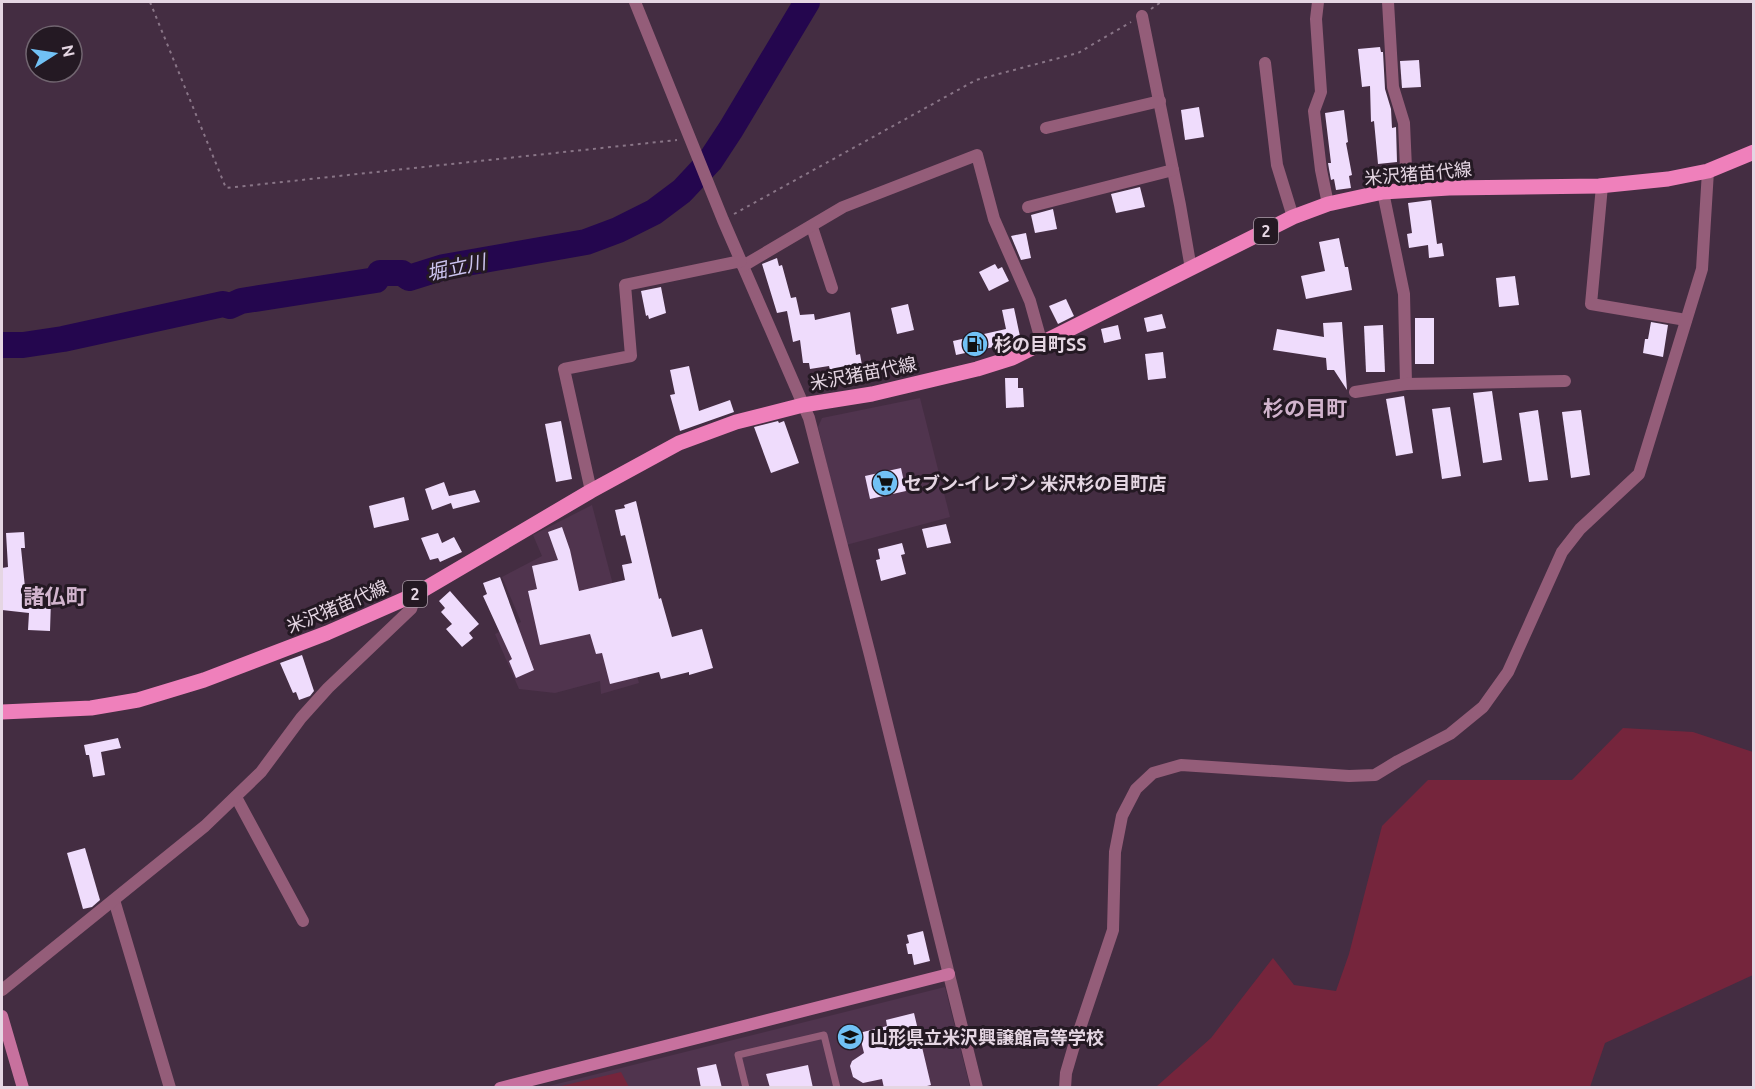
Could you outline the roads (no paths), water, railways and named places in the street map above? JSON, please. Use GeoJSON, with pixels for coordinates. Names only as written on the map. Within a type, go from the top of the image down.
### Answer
{"type":"FeatureCollection","features":[{"type":"Feature","properties":{"kind":"main road","name":"米沢猪苗代線"},"geometry":{"type":"LineString","coordinates":[[2,712],[91,708],[138,700],[215,676],[327,633],[416,594],[591,491],[679,443],[736,422],[803,405],[872,394],[977,369],[1012,358],[1293,217],[1329,204],[1383,192],[1459,187],[1602,186],[1668,179],[1708,171],[1754,152]]}},
{"type":"Feature","properties":{"kind":"street"},"geometry":{"type":"LineString","coordinates":[[635,2],[723,220],[809,418],[868,644],[977,1088]]}},
{"type":"Feature","properties":{"kind":"street"},"geometry":{"type":"LineString","coordinates":[[1318,2],[1316,19],[1321,92],[1314,111],[1321,170],[1329,204]]}},
{"type":"Feature","properties":{"kind":"street"},"geometry":{"type":"LineString","coordinates":[[1388,2],[1393,87],[1404,123],[1407,191]]}},
{"type":"Feature","properties":{"kind":"street"},"geometry":{"type":"LineString","coordinates":[[1142,16],[1191,269]]}},
{"type":"Feature","properties":{"kind":"street"},"geometry":{"type":"LineString","coordinates":[[1265,63],[1277,165],[1293,217]]}},
{"type":"Feature","properties":{"kind":"street"},"geometry":{"type":"LineString","coordinates":[[1046,128],[1160,101]]}},
{"type":"Feature","properties":{"kind":"street"},"geometry":{"type":"LineString","coordinates":[[591,491],[564,369],[631,356],[625,285],[742,263],[812,227],[843,207],[976,155],[994,219],[1030,301],[1042,344]]}},
{"type":"Feature","properties":{"kind":"street"},"geometry":{"type":"LineString","coordinates":[[1028,207],[1173,170]]}},
{"type":"Feature","properties":{"kind":"street"},"geometry":{"type":"LineString","coordinates":[[1065,1088],[1066,1073],[1073,1049],[1113,930],[1115,852],[1122,816],[1136,789],[1153,773],[1181,765],[1349,776],[1375,775],[1450,735],[1483,707],[1508,672],[1562,552],[1580,530],[1639,474],[1702,269],[1708,171]]}},
{"type":"Feature","properties":{"kind":"street"},"geometry":{"type":"LineString","coordinates":[[1602,186],[1591,304],[1686,320]]}},
{"type":"Feature","properties":{"kind":"street"},"geometry":{"type":"LineString","coordinates":[[1383,192],[1404,294],[1406,384]]}},
{"type":"Feature","properties":{"kind":"street"},"geometry":{"type":"LineString","coordinates":[[812,227],[832,288]]}},
{"type":"Feature","properties":{"kind":"street"},"geometry":{"type":"LineString","coordinates":[[1355,392],[1406,384],[1565,381]]}},
{"type":"Feature","properties":{"kind":"street"},"geometry":{"type":"LineString","coordinates":[[2,990],[205,826],[236,797],[261,772],[327,687],[411,609],[416,594]]}},
{"type":"Feature","properties":{"kind":"street"},"geometry":{"type":"LineString","coordinates":[[236,797],[303,921]]}},
{"type":"Feature","properties":{"kind":"street"},"geometry":{"type":"LineString","coordinates":[[114,900],[170,1088]]}},
{"type":"Feature","properties":{"kind":"street"},"geometry":{"type":"LineString","coordinates":[[500,1088],[949,974]]}},
{"type":"Feature","properties":{"kind":"street"},"geometry":{"type":"LineString","coordinates":[[2,1016],[23,1088]]}},
{"type":"Feature","properties":{"kind":"lane"},"geometry":{"type":"LineString","coordinates":[[746,1088],[738,1055],[825,1035],[837,1088]]}},
{"type":"Feature","properties":{"kind":"waterway","name":"堀立川"},"geometry":{"type":"LineString","coordinates":[[2,345],[23,345],[63,339],[223,304],[230,306],[241,301],[376,280],[380,273],[402,273],[409,278],[444,267],[586,242],[618,230],[654,212],[682,191],[710,161],[807,2]]}},
{"type":"Feature","properties":{"kind":"place","name":"杉の目町SS"},"geometry":{"type":"Point","coordinates":[975,344]}},
{"type":"Feature","properties":{"kind":"place","name":"セブン-イレブン 米沢杉の目町店"},"geometry":{"type":"Point","coordinates":[885,483]}},
{"type":"Feature","properties":{"kind":"place","name":"山形県立米沢興譲館高等学校"},"geometry":{"type":"Point","coordinates":[850,1037]}},
{"type":"Feature","properties":{"kind":"district","name":"杉の目町"},"geometry":{"type":"Point","coordinates":[1305,408]}},
{"type":"Feature","properties":{"kind":"district","name":"諸仏町"},"geometry":{"type":"Point","coordinates":[55,596]}}]}
